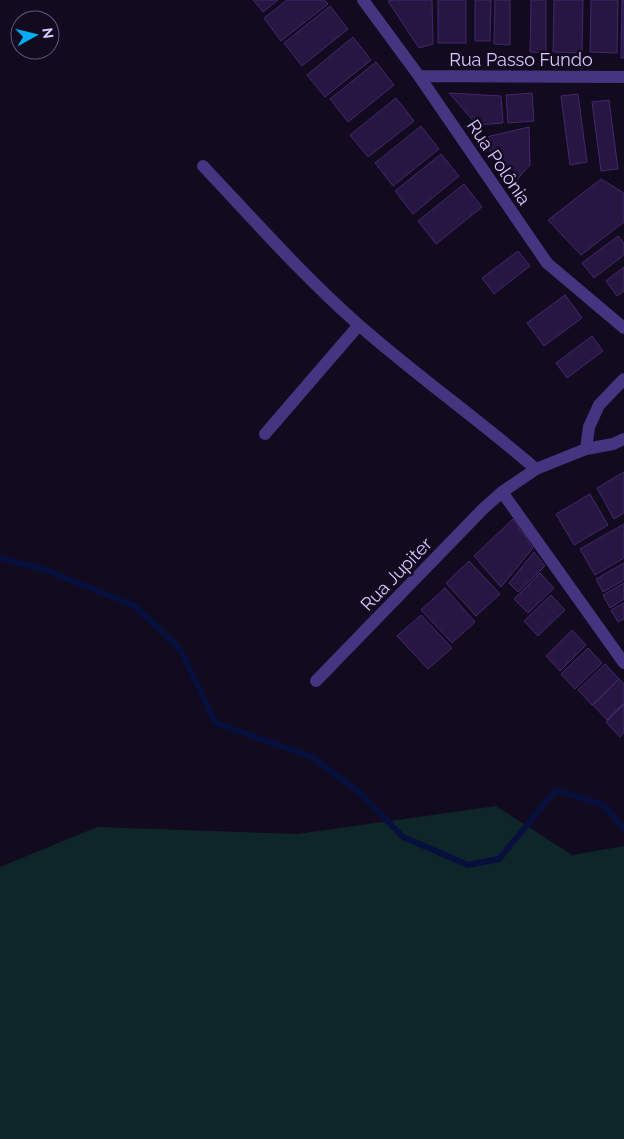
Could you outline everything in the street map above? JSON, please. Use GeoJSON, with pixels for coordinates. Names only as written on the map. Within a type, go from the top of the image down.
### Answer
{"type":"FeatureCollection","features":[{"type":"Feature","properties":{"kind":"street","name":"Rua Polônia"},"geometry":{"type":"LineString","coordinates":[[364,0],[419,76],[547,264],[624,328]]}},
{"type":"Feature","properties":{"kind":"street","name":"Rua Passo Fundo"},"geometry":{"type":"LineString","coordinates":[[419,76],[624,77]]}},
{"type":"Feature","properties":{"kind":"street"},"geometry":{"type":"LineString","coordinates":[[203,166],[289,258],[359,325],[536,469]]}},
{"type":"Feature","properties":{"kind":"street"},"geometry":{"type":"LineString","coordinates":[[265,434],[359,325]]}},
{"type":"Feature","properties":{"kind":"street"},"geometry":{"type":"LineString","coordinates":[[586,449],[589,427],[599,405],[624,379]]}},
{"type":"Feature","properties":{"kind":"street","name":"Rua Jupiter"},"geometry":{"type":"LineString","coordinates":[[316,681],[483,509],[502,492],[536,469],[586,449],[613,444],[624,439]]}},
{"type":"Feature","properties":{"kind":"street"},"geometry":{"type":"LineString","coordinates":[[502,492],[624,663]]}},
{"type":"Feature","properties":{"kind":"green space"},"geometry":{"type":"Polygon","coordinates":[[[496,806],[572,855],[624,846],[624,1139],[0,1139],[0,867],[97,827],[297,834],[496,806]]]}},
{"type":"Feature","properties":{"kind":"building"},"geometry":{"type":"Polygon","coordinates":[[[253,0],[278,0],[263,12],[253,0]]]}},
{"type":"Feature","properties":{"kind":"building"},"geometry":{"type":"Polygon","coordinates":[[[287,0],[324,0],[328,4],[281,41],[264,18],[287,0]]]}},
{"type":"Feature","properties":{"kind":"building"},"geometry":{"type":"Polygon","coordinates":[[[432,0],[433,44],[419,48],[388,1],[432,0]]]}},
{"type":"Feature","properties":{"kind":"building"},"geometry":{"type":"Polygon","coordinates":[[[438,0],[466,0],[466,43],[438,43],[438,0]]]}},
{"type":"Feature","properties":{"kind":"building"},"geometry":{"type":"Polygon","coordinates":[[[475,0],[491,0],[490,41],[475,41],[475,0]]]}},
{"type":"Feature","properties":{"kind":"building"},"geometry":{"type":"Polygon","coordinates":[[[495,0],[510,0],[510,45],[494,44],[495,0]]]}},
{"type":"Feature","properties":{"kind":"building"},"geometry":{"type":"Polygon","coordinates":[[[531,0],[546,0],[546,53],[530,52],[531,0]]]}},
{"type":"Feature","properties":{"kind":"building"},"geometry":{"type":"Polygon","coordinates":[[[554,0],[583,0],[582,53],[553,52],[554,0]]]}},
{"type":"Feature","properties":{"kind":"building"},"geometry":{"type":"Polygon","coordinates":[[[591,0],[618,0],[617,53],[590,52],[591,0]]]}},
{"type":"Feature","properties":{"kind":"building"},"geometry":{"type":"Polygon","coordinates":[[[622,0],[624,0],[624,58],[621,58],[622,0]]]}},
{"type":"Feature","properties":{"kind":"building"},"geometry":{"type":"Polygon","coordinates":[[[330,6],[348,29],[302,66],[284,43],[330,6]]]}},
{"type":"Feature","properties":{"kind":"building"},"geometry":{"type":"Polygon","coordinates":[[[353,37],[371,60],[325,97],[307,75],[353,37]]]}},
{"type":"Feature","properties":{"kind":"building"},"geometry":{"type":"Polygon","coordinates":[[[376,62],[394,85],[348,122],[330,99],[376,62]]]}},
{"type":"Feature","properties":{"kind":"building"},"geometry":{"type":"Polygon","coordinates":[[[449,93],[501,96],[503,123],[477,125],[449,93]]]}},
{"type":"Feature","properties":{"kind":"building"},"geometry":{"type":"Polygon","coordinates":[[[532,93],[534,121],[508,123],[506,95],[532,93]]]}},
{"type":"Feature","properties":{"kind":"building"},"geometry":{"type":"Polygon","coordinates":[[[578,94],[587,162],[570,165],[561,96],[578,94]]]}},
{"type":"Feature","properties":{"kind":"building"},"geometry":{"type":"Polygon","coordinates":[[[396,98],[414,121],[368,157],[350,135],[396,98]]]}},
{"type":"Feature","properties":{"kind":"building"},"geometry":{"type":"Polygon","coordinates":[[[609,100],[618,169],[601,171],[592,102],[609,100]]]}},
{"type":"Feature","properties":{"kind":"building"},"geometry":{"type":"Polygon","coordinates":[[[421,126],[439,149],[393,186],[375,163],[421,126]]]}},
{"type":"Feature","properties":{"kind":"building"},"geometry":{"type":"Polygon","coordinates":[[[529,127],[530,165],[511,186],[482,138],[529,127]]]}},
{"type":"Feature","properties":{"kind":"building"},"geometry":{"type":"Polygon","coordinates":[[[441,154],[459,176],[413,214],[395,191],[441,154]]]}},
{"type":"Feature","properties":{"kind":"building"},"geometry":{"type":"Polygon","coordinates":[[[601,179],[624,193],[624,222],[581,255],[548,220],[601,179]]]}},
{"type":"Feature","properties":{"kind":"building"},"geometry":{"type":"Polygon","coordinates":[[[464,184],[482,207],[436,244],[418,221],[464,184]]]}},
{"type":"Feature","properties":{"kind":"building"},"geometry":{"type":"Polygon","coordinates":[[[618,236],[624,243],[624,255],[594,278],[582,263],[618,236]]]}},
{"type":"Feature","properties":{"kind":"building"},"geometry":{"type":"Polygon","coordinates":[[[518,251],[530,266],[494,294],[482,278],[518,251]]]}},
{"type":"Feature","properties":{"kind":"building"},"geometry":{"type":"Polygon","coordinates":[[[624,267],[624,291],[617,296],[606,281],[624,267]]]}},
{"type":"Feature","properties":{"kind":"building"},"geometry":{"type":"Polygon","coordinates":[[[565,295],[582,318],[544,346],[527,323],[565,295]]]}},
{"type":"Feature","properties":{"kind":"building"},"geometry":{"type":"Polygon","coordinates":[[[592,336],[603,351],[567,378],[556,363],[592,336]]]}},
{"type":"Feature","properties":{"kind":"building"},"geometry":{"type":"Polygon","coordinates":[[[624,472],[624,513],[614,519],[597,488],[624,472]]]}},
{"type":"Feature","properties":{"kind":"building"},"geometry":{"type":"Polygon","coordinates":[[[590,494],[608,525],[574,545],[556,514],[590,494]]]}},
{"type":"Feature","properties":{"kind":"building"},"geometry":{"type":"Polygon","coordinates":[[[513,519],[533,548],[501,587],[474,556],[513,519]]]}},
{"type":"Feature","properties":{"kind":"building"},"geometry":{"type":"Polygon","coordinates":[[[624,524],[624,558],[595,575],[580,549],[624,524]]]}},
{"type":"Feature","properties":{"kind":"building"},"geometry":{"type":"Polygon","coordinates":[[[534,552],[545,566],[518,592],[509,583],[534,552]]]}},
{"type":"Feature","properties":{"kind":"building"},"geometry":{"type":"Polygon","coordinates":[[[469,561],[500,594],[476,616],[446,583],[469,561]]]}},
{"type":"Feature","properties":{"kind":"building"},"geometry":{"type":"Polygon","coordinates":[[[624,563],[624,580],[603,592],[596,579],[624,563]]]}},
{"type":"Feature","properties":{"kind":"building"},"geometry":{"type":"Polygon","coordinates":[[[540,573],[554,588],[528,613],[514,599],[540,573]]]}},
{"type":"Feature","properties":{"kind":"building"},"geometry":{"type":"Polygon","coordinates":[[[624,583],[624,599],[610,608],[603,595],[624,583]]]}},
{"type":"Feature","properties":{"kind":"building"},"geometry":{"type":"Polygon","coordinates":[[[445,588],[475,622],[452,643],[421,610],[445,588]]]}},
{"type":"Feature","properties":{"kind":"building"},"geometry":{"type":"Polygon","coordinates":[[[551,595],[565,610],[538,636],[524,621],[551,595]]]}},
{"type":"Feature","properties":{"kind":"building"},"geometry":{"type":"Polygon","coordinates":[[[624,603],[624,619],[618,622],[611,610],[624,603]]]}},
{"type":"Feature","properties":{"kind":"building"},"geometry":{"type":"Polygon","coordinates":[[[421,615],[452,648],[428,669],[397,636],[421,615]]]}},
{"type":"Feature","properties":{"kind":"building"},"geometry":{"type":"Polygon","coordinates":[[[572,630],[586,645],[560,671],[546,656],[572,630]]]}},
{"type":"Feature","properties":{"kind":"building"},"geometry":{"type":"Polygon","coordinates":[[[588,648],[602,663],[575,689],[561,674],[588,648]]]}},
{"type":"Feature","properties":{"kind":"building"},"geometry":{"type":"Polygon","coordinates":[[[605,664],[619,679],[592,705],[578,690],[605,664]]]}},
{"type":"Feature","properties":{"kind":"building"},"geometry":{"type":"Polygon","coordinates":[[[619,679],[624,684],[624,703],[607,720],[593,705],[619,679]]]}},
{"type":"Feature","properties":{"kind":"building"},"geometry":{"type":"Polygon","coordinates":[[[624,704],[624,732],[620,737],[606,722],[624,704]]]}},
{"type":"Feature","properties":{"kind":"waterway"},"geometry":{"type":"LineString","coordinates":[[0,558],[46,570],[135,606],[180,649],[216,723],[312,757],[360,793],[403,837],[468,865],[499,859],[556,790],[604,805],[624,829]]}}]}
